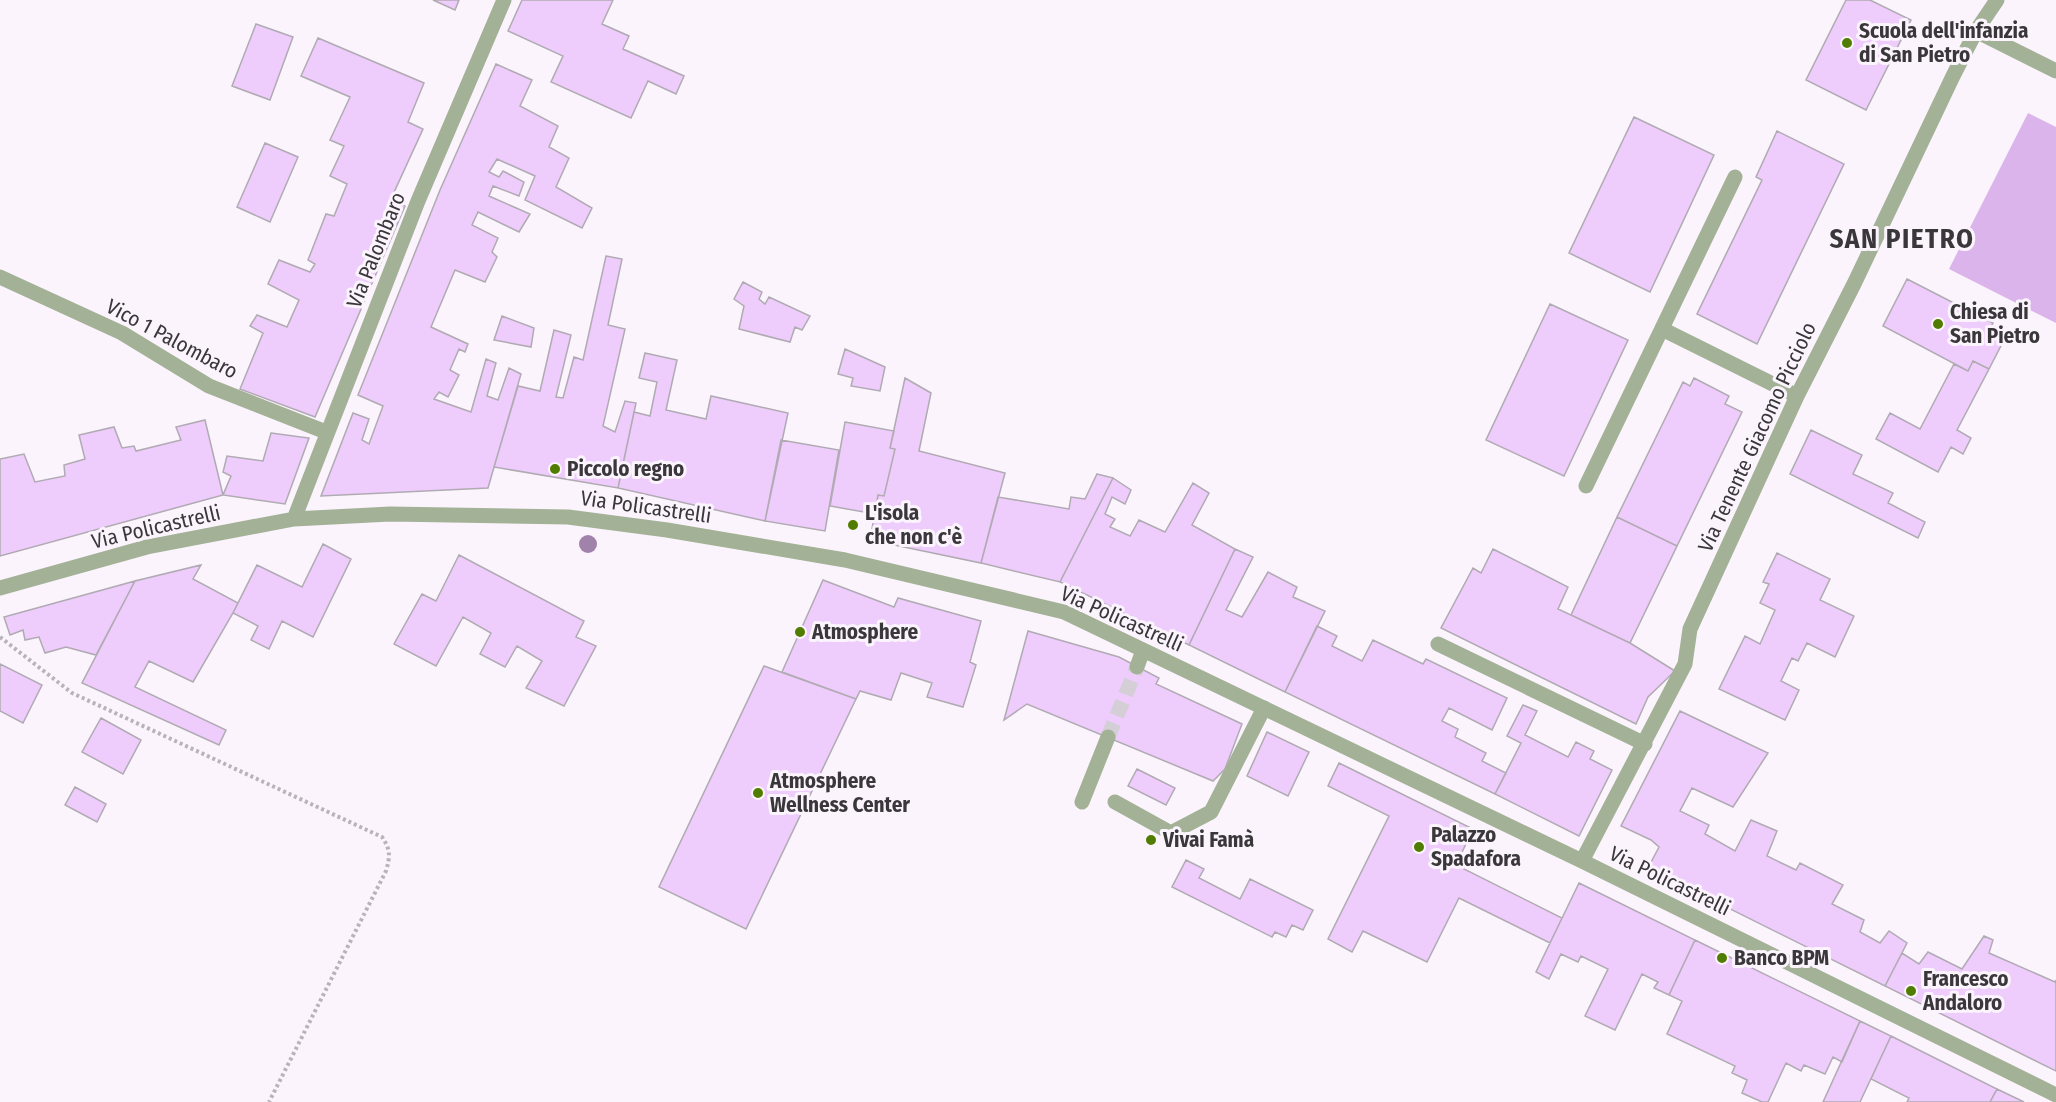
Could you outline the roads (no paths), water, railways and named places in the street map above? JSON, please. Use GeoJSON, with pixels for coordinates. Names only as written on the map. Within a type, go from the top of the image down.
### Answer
{"type":"FeatureCollection","features":[{"type":"Feature","properties":{"kind":"street","name":"Via Palombaro"},"geometry":{"type":"LineString","coordinates":[[294,519],[418,201],[504,0]]}},
{"type":"Feature","properties":{"kind":"street","name":"Via Tenente Giacomo Picciolo"},"geometry":{"type":"LineString","coordinates":[[1582,861],[1685,664],[1690,629],[1797,396],[1976,32],[1997,0]]}},
{"type":"Feature","properties":{"kind":"street"},"geometry":{"type":"LineString","coordinates":[[1976,32],[2056,71]]}},
{"type":"Feature","properties":{"kind":"street"},"geometry":{"type":"LineString","coordinates":[[1586,486],[1735,177]]}},
{"type":"Feature","properties":{"kind":"street","name":"Vico 1 Palombaro"},"geometry":{"type":"LineString","coordinates":[[0,277],[122,333],[209,386],[326,432]]}},
{"type":"Feature","properties":{"kind":"street"},"geometry":{"type":"LineString","coordinates":[[1662,329],[1797,396]]}},
{"type":"Feature","properties":{"kind":"street","name":"Via Policastrelli"},"geometry":{"type":"LineString","coordinates":[[0,588],[147,547],[294,519],[390,514],[568,517],[667,530],[845,560],[1064,612],[1582,861],[2056,1095]]}},
{"type":"Feature","properties":{"kind":"street"},"geometry":{"type":"LineString","coordinates":[[1438,644],[1645,744]]}},
{"type":"Feature","properties":{"kind":"street"},"geometry":{"type":"LineString","coordinates":[[1137,666],[1143,650]]}},
{"type":"Feature","properties":{"kind":"street"},"geometry":{"type":"LineString","coordinates":[[1115,802],[1171,833],[1211,812],[1264,708]]}},
{"type":"Feature","properties":{"kind":"street"},"geometry":{"type":"LineString","coordinates":[[1082,802],[1108,737]]}},
{"type":"Feature","properties":{"kind":"tunnel"},"geometry":{"type":"LineString","coordinates":[[1108,737],[1137,667]]}},
{"type":"Feature","properties":{"kind":"place","name":"Scuola dell'infanzia di San Pietro"},"geometry":{"type":"Point","coordinates":[1847,43]}},
{"type":"Feature","properties":{"kind":"place","name":"Chiesa di San Pietro"},"geometry":{"type":"Point","coordinates":[1938,324]}},
{"type":"Feature","properties":{"kind":"place","name":"Piccolo regno"},"geometry":{"type":"Point","coordinates":[555,469]}},
{"type":"Feature","properties":{"kind":"place","name":"L'isola che non c'è"},"geometry":{"type":"Point","coordinates":[853,525]}},
{"type":"Feature","properties":{"kind":"place","name":"Atmosphere"},"geometry":{"type":"Point","coordinates":[800,632]}},
{"type":"Feature","properties":{"kind":"place","name":"Atmosphere Wellness Center"},"geometry":{"type":"Point","coordinates":[758,793]}},
{"type":"Feature","properties":{"kind":"place","name":"Vivai Famà"},"geometry":{"type":"Point","coordinates":[1151,840]}},
{"type":"Feature","properties":{"kind":"place","name":"Palazzo Spadafora"},"geometry":{"type":"Point","coordinates":[1419,847]}},
{"type":"Feature","properties":{"kind":"place","name":"Banco BPM"},"geometry":{"type":"Point","coordinates":[1722,958]}},
{"type":"Feature","properties":{"kind":"place","name":"Francesco Andaloro"},"geometry":{"type":"Point","coordinates":[1911,991]}},
{"type":"Feature","properties":{"kind":"district","name":"SAN PIETRO"},"geometry":{"type":"Point","coordinates":[1902,239]}}]}
